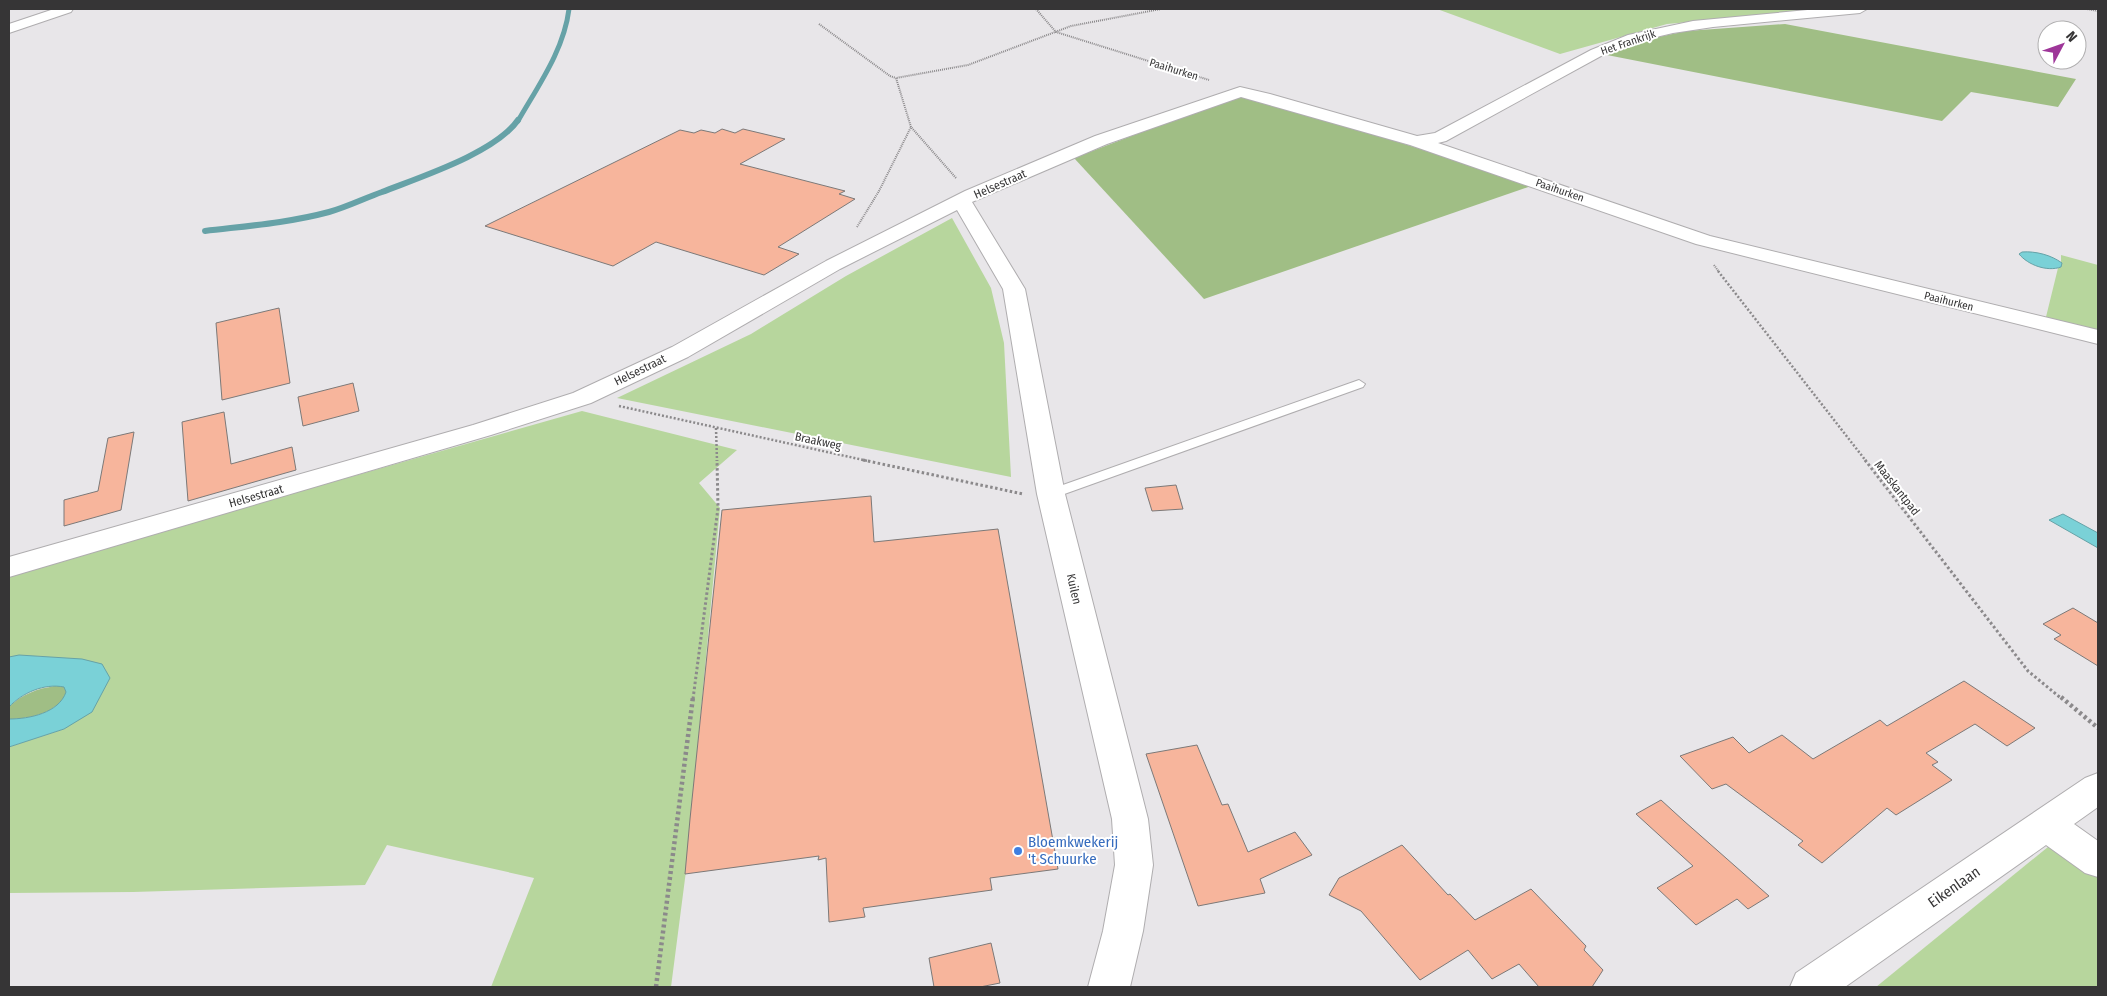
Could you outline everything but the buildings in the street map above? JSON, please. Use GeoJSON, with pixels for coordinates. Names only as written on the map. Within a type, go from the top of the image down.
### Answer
{"type":"FeatureCollection","features":[{"type":"Feature","properties":{"kind":"street"},"geometry":{"type":"LineString","coordinates":[[9,29],[66,9]]}},
{"type":"Feature","properties":{"kind":"street","name":"Het Frankrijk"},"geometry":{"type":"LineString","coordinates":[[1416,141],[1440,137],[1612,45],[1648,34],[1672,28],[1715,22],[1860,9]]}},
{"type":"Feature","properties":{"kind":"street","name":"Paaihurken"},"geometry":{"type":"LineString","coordinates":[[1240,92],[1264,97],[1416,141],[1703,240],[2098,337]]}},
{"type":"Feature","properties":{"kind":"street","name":"Helsestraat"},"geometry":{"type":"LineString","coordinates":[[9,567],[482,430],[582,398],[680,352],[833,265],[967,199],[1100,140],[1240,92]]}},
{"type":"Feature","properties":{"kind":"street","name":"Kuilen"},"geometry":{"type":"LineString","coordinates":[[967,199],[1014,289],[1051,494],[1130,819],[1134,865],[1123,931],[1109,987]]}},
{"type":"Feature","properties":{"kind":"street","name":"Eikenlaan"},"geometry":{"type":"LineString","coordinates":[[1811,987],[2098,788]]}},
{"type":"Feature","properties":{"kind":"street"},"geometry":{"type":"LineString","coordinates":[[2045,824],[2098,861]]}},
{"type":"Feature","properties":{"kind":"lane"},"geometry":{"type":"LineString","coordinates":[[1051,494],[1359,384]]}},
{"type":"Feature","properties":{"kind":"path"},"geometry":{"type":"LineString","coordinates":[[1036,9],[1056,32]]}},
{"type":"Feature","properties":{"kind":"path"},"geometry":{"type":"LineString","coordinates":[[818,24],[890,76],[896,78],[968,65],[1072,26],[1161,9]]}},
{"type":"Feature","properties":{"kind":"path"},"geometry":{"type":"LineString","coordinates":[[2087,9],[2098,12]]}},
{"type":"Feature","properties":{"kind":"path","name":"Paaihurken"},"geometry":{"type":"LineString","coordinates":[[1056,32],[1218,83],[1240,92]]}},
{"type":"Feature","properties":{"kind":"path"},"geometry":{"type":"LineString","coordinates":[[896,78],[911,128],[967,199]]}},
{"type":"Feature","properties":{"kind":"path"},"geometry":{"type":"LineString","coordinates":[[833,265],[879,191],[911,128]]}},
{"type":"Feature","properties":{"kind":"path","name":"Maaskantpad"},"geometry":{"type":"LineString","coordinates":[[1703,240],[1715,267],[2028,671],[2098,728]]}},
{"type":"Feature","properties":{"kind":"path","name":"Braakweg"},"geometry":{"type":"LineString","coordinates":[[582,398],[1016,494],[1051,494]]}},
{"type":"Feature","properties":{"kind":"path"},"geometry":{"type":"LineString","coordinates":[[656,987],[718,508],[716,428]]}},
{"type":"Feature","properties":{"kind":"green space"},"geometry":{"type":"Polygon","coordinates":[[[1437,9],[1831,9],[1667,24],[1560,54],[1437,9]]]}},
{"type":"Feature","properties":{"kind":"green space"},"geometry":{"type":"Polygon","coordinates":[[[1785,24],[2076,79],[2058,107],[1971,92],[1942,121],[1607,55],[1658,37],[1687,31],[1785,24]]]}},
{"type":"Feature","properties":{"kind":"green space"},"geometry":{"type":"Polygon","coordinates":[[[1233,97],[1260,98],[1534,185],[1204,299],[1074,158],[1233,97]]]}},
{"type":"Feature","properties":{"kind":"green space"},"geometry":{"type":"Polygon","coordinates":[[[952,218],[991,288],[1004,343],[1011,477],[617,398],[751,334],[846,276],[952,218]]]}},
{"type":"Feature","properties":{"kind":"green space"},"geometry":{"type":"Polygon","coordinates":[[[2061,255],[2098,265],[2098,333],[2045,321],[2058,268],[2061,267],[2061,255]]]}},
{"type":"Feature","properties":{"kind":"green space"},"geometry":{"type":"Polygon","coordinates":[[[582,411],[737,450],[699,483],[720,508],[686,871],[671,987],[491,987],[534,878],[387,845],[365,885],[133,892],[9,893],[9,747],[64,729],[43,656],[9,657],[9,574],[582,411]]]}},
{"type":"Feature","properties":{"kind":"green space"},"geometry":{"type":"Polygon","coordinates":[[[57,686],[64,687],[66,692],[57,705],[50,710],[25,718],[9,719],[9,707],[19,699],[37,690],[57,686]]]}},
{"type":"Feature","properties":{"kind":"green space"},"geometry":{"type":"Polygon","coordinates":[[[2059,838],[2098,867],[2098,987],[1876,987],[2059,838]]]}},
{"type":"Feature","properties":{"kind":"water"},"geometry":{"type":"Polygon","coordinates":[[[2022,252],[2043,254],[2058,260],[2062,263],[2061,267],[2050,269],[2038,266],[2023,258],[2019,254],[2022,252]]]}},
{"type":"Feature","properties":{"kind":"water"},"geometry":{"type":"Polygon","coordinates":[[[2063,514],[2098,533],[2098,548],[2049,520],[2063,514]]]}},
{"type":"Feature","properties":{"kind":"water"},"geometry":{"type":"Polygon","coordinates":[[[19,655],[82,659],[102,664],[110,678],[92,712],[64,729],[9,747],[9,719],[25,718],[50,710],[57,705],[66,692],[64,687],[49,686],[41,688],[20,697],[9,707],[9,657],[19,655]]]}},
{"type":"Feature","properties":{"kind":"waterway"},"geometry":{"type":"LineString","coordinates":[[518,121],[556,53],[562,39],[569,9]]}},
{"type":"Feature","properties":{"kind":"waterway"},"geometry":{"type":"LineString","coordinates":[[205,231],[298,219],[342,208],[456,163],[492,143],[507,132],[518,120]]}},
{"type":"Feature","properties":{"kind":"place","name":"Bloemkwekerij 't Schuurke"},"geometry":{"type":"Point","coordinates":[1018,851]}}]}
